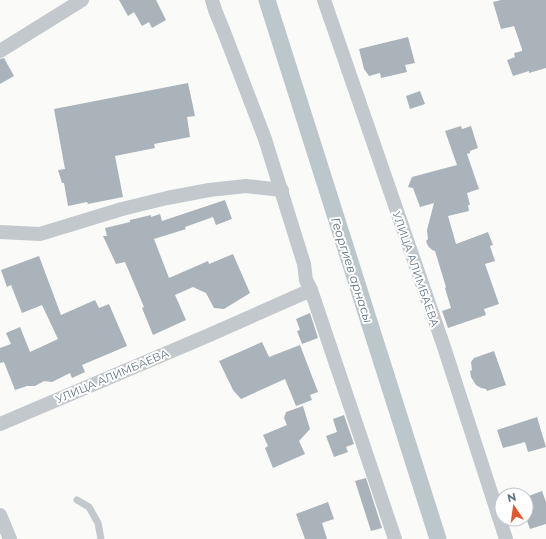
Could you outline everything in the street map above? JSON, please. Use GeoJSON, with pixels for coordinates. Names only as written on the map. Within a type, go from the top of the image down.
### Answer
{"type":"FeatureCollection","features":[{"type":"Feature","properties":{"kind":"street"},"geometry":{"type":"LineString","coordinates":[[0,51],[82,0]]}},
{"type":"Feature","properties":{"kind":"street"},"geometry":{"type":"LineString","coordinates":[[212,0],[265,139],[304,264],[306,280],[311,290],[395,539]]}},
{"type":"Feature","properties":{"kind":"street","name":"УЛИЦА АЛИМБАЕВА"},"geometry":{"type":"LineString","coordinates":[[324,0],[444,347],[506,539]]}},
{"type":"Feature","properties":{"kind":"street"},"geometry":{"type":"LineString","coordinates":[[0,232],[40,234],[167,198],[209,190],[246,186],[282,190]]}},
{"type":"Feature","properties":{"kind":"street","name":"УЛИЦА АЛИМБАЕВА"},"geometry":{"type":"LineString","coordinates":[[0,424],[311,290]]}},
{"type":"Feature","properties":{"kind":"street"},"geometry":{"type":"LineString","coordinates":[[0,515],[10,539]]}},
{"type":"Feature","properties":{"kind":"lane"},"geometry":{"type":"LineString","coordinates":[[77,500],[89,507],[98,523],[102,539]]}},
{"type":"Feature","properties":{"kind":"building"},"geometry":{"type":"Polygon","coordinates":[[[119,0],[156,0],[166,20],[152,28],[149,22],[142,26],[134,12],[128,16],[119,0]]]}},
{"type":"Feature","properties":{"kind":"building"},"geometry":{"type":"Polygon","coordinates":[[[501,0],[546,0],[546,68],[513,76],[507,60],[515,57],[514,53],[522,51],[522,49],[514,26],[501,29],[493,2],[501,0]]]}},
{"type":"Feature","properties":{"kind":"building"},"geometry":{"type":"Polygon","coordinates":[[[408,37],[415,63],[405,65],[407,72],[381,78],[380,73],[369,76],[364,69],[359,49],[408,37]]]}},
{"type":"Feature","properties":{"kind":"building"},"geometry":{"type":"Polygon","coordinates":[[[4,58],[14,76],[0,84],[0,59],[4,58]]]}},
{"type":"Feature","properties":{"kind":"building"},"geometry":{"type":"Polygon","coordinates":[[[188,83],[195,116],[187,117],[190,137],[154,144],[155,148],[115,156],[123,197],[88,204],[87,202],[68,206],[64,183],[62,183],[58,170],[65,169],[54,109],[188,83]]]}},
{"type":"Feature","properties":{"kind":"building"},"geometry":{"type":"Polygon","coordinates":[[[420,91],[425,104],[410,109],[406,96],[420,91]]]}},
{"type":"Feature","properties":{"kind":"building"},"geometry":{"type":"Polygon","coordinates":[[[461,126],[462,129],[471,126],[478,148],[467,154],[479,189],[467,193],[470,205],[468,205],[469,211],[448,216],[456,244],[488,232],[493,245],[490,246],[495,261],[485,264],[499,304],[484,309],[486,315],[448,328],[442,311],[451,308],[445,288],[446,287],[435,251],[428,246],[426,241],[428,239],[427,230],[434,203],[420,207],[413,188],[408,187],[412,177],[457,165],[445,131],[461,126]]]}},
{"type":"Feature","properties":{"kind":"building"},"geometry":{"type":"Polygon","coordinates":[[[225,200],[232,219],[216,225],[213,217],[185,227],[186,229],[154,239],[169,278],[208,261],[209,264],[233,254],[250,293],[224,309],[214,308],[206,293],[193,287],[175,295],[186,320],[153,335],[142,308],[144,307],[125,262],[116,264],[103,236],[107,236],[105,228],[151,215],[151,217],[160,214],[162,221],[225,200]]]}},
{"type":"Feature","properties":{"kind":"building"},"geometry":{"type":"Polygon","coordinates":[[[39,256],[61,315],[95,300],[99,308],[109,304],[127,346],[82,365],[85,372],[72,378],[70,373],[52,382],[44,381],[35,386],[27,386],[15,390],[4,362],[0,363],[0,348],[11,344],[6,333],[20,327],[30,352],[58,339],[42,305],[22,313],[11,285],[7,287],[1,270],[39,256]]]}},
{"type":"Feature","properties":{"kind":"building"},"geometry":{"type":"Polygon","coordinates":[[[310,313],[318,338],[302,344],[297,331],[300,330],[296,319],[310,313]]]}},
{"type":"Feature","properties":{"kind":"building"},"geometry":{"type":"Polygon","coordinates":[[[262,342],[269,357],[300,345],[318,392],[310,395],[312,400],[296,406],[285,379],[241,399],[233,390],[219,361],[262,342]]]}},
{"type":"Feature","properties":{"kind":"building"},"geometry":{"type":"Polygon","coordinates":[[[494,351],[506,385],[487,391],[486,389],[476,385],[471,377],[471,362],[474,358],[494,351]]]}},
{"type":"Feature","properties":{"kind":"building"},"geometry":{"type":"Polygon","coordinates":[[[303,406],[310,429],[299,441],[305,454],[273,468],[265,448],[268,446],[263,435],[287,425],[284,418],[286,412],[303,406]]]}},
{"type":"Feature","properties":{"kind":"building"},"geometry":{"type":"Polygon","coordinates":[[[344,415],[354,444],[346,447],[348,452],[334,457],[326,436],[337,432],[333,419],[344,415]]]}},
{"type":"Feature","properties":{"kind":"building"},"geometry":{"type":"Polygon","coordinates":[[[537,417],[546,447],[528,452],[525,442],[503,448],[497,430],[537,417]]]}},
{"type":"Feature","properties":{"kind":"building"},"geometry":{"type":"Polygon","coordinates":[[[366,478],[382,528],[371,531],[355,481],[366,478]]]}},
{"type":"Feature","properties":{"kind":"building"},"geometry":{"type":"Polygon","coordinates":[[[542,491],[546,502],[546,524],[530,529],[529,527],[534,527],[534,494],[542,491]]]}},
{"type":"Feature","properties":{"kind":"building"},"geometry":{"type":"Polygon","coordinates":[[[328,502],[334,519],[322,523],[327,539],[305,539],[296,514],[328,502]]]}},
{"type":"Feature","properties":{"kind":"waterway","name":"Георгиев арнасы"},"geometry":{"type":"LineString","coordinates":[[267,0],[438,539]]}}]}
